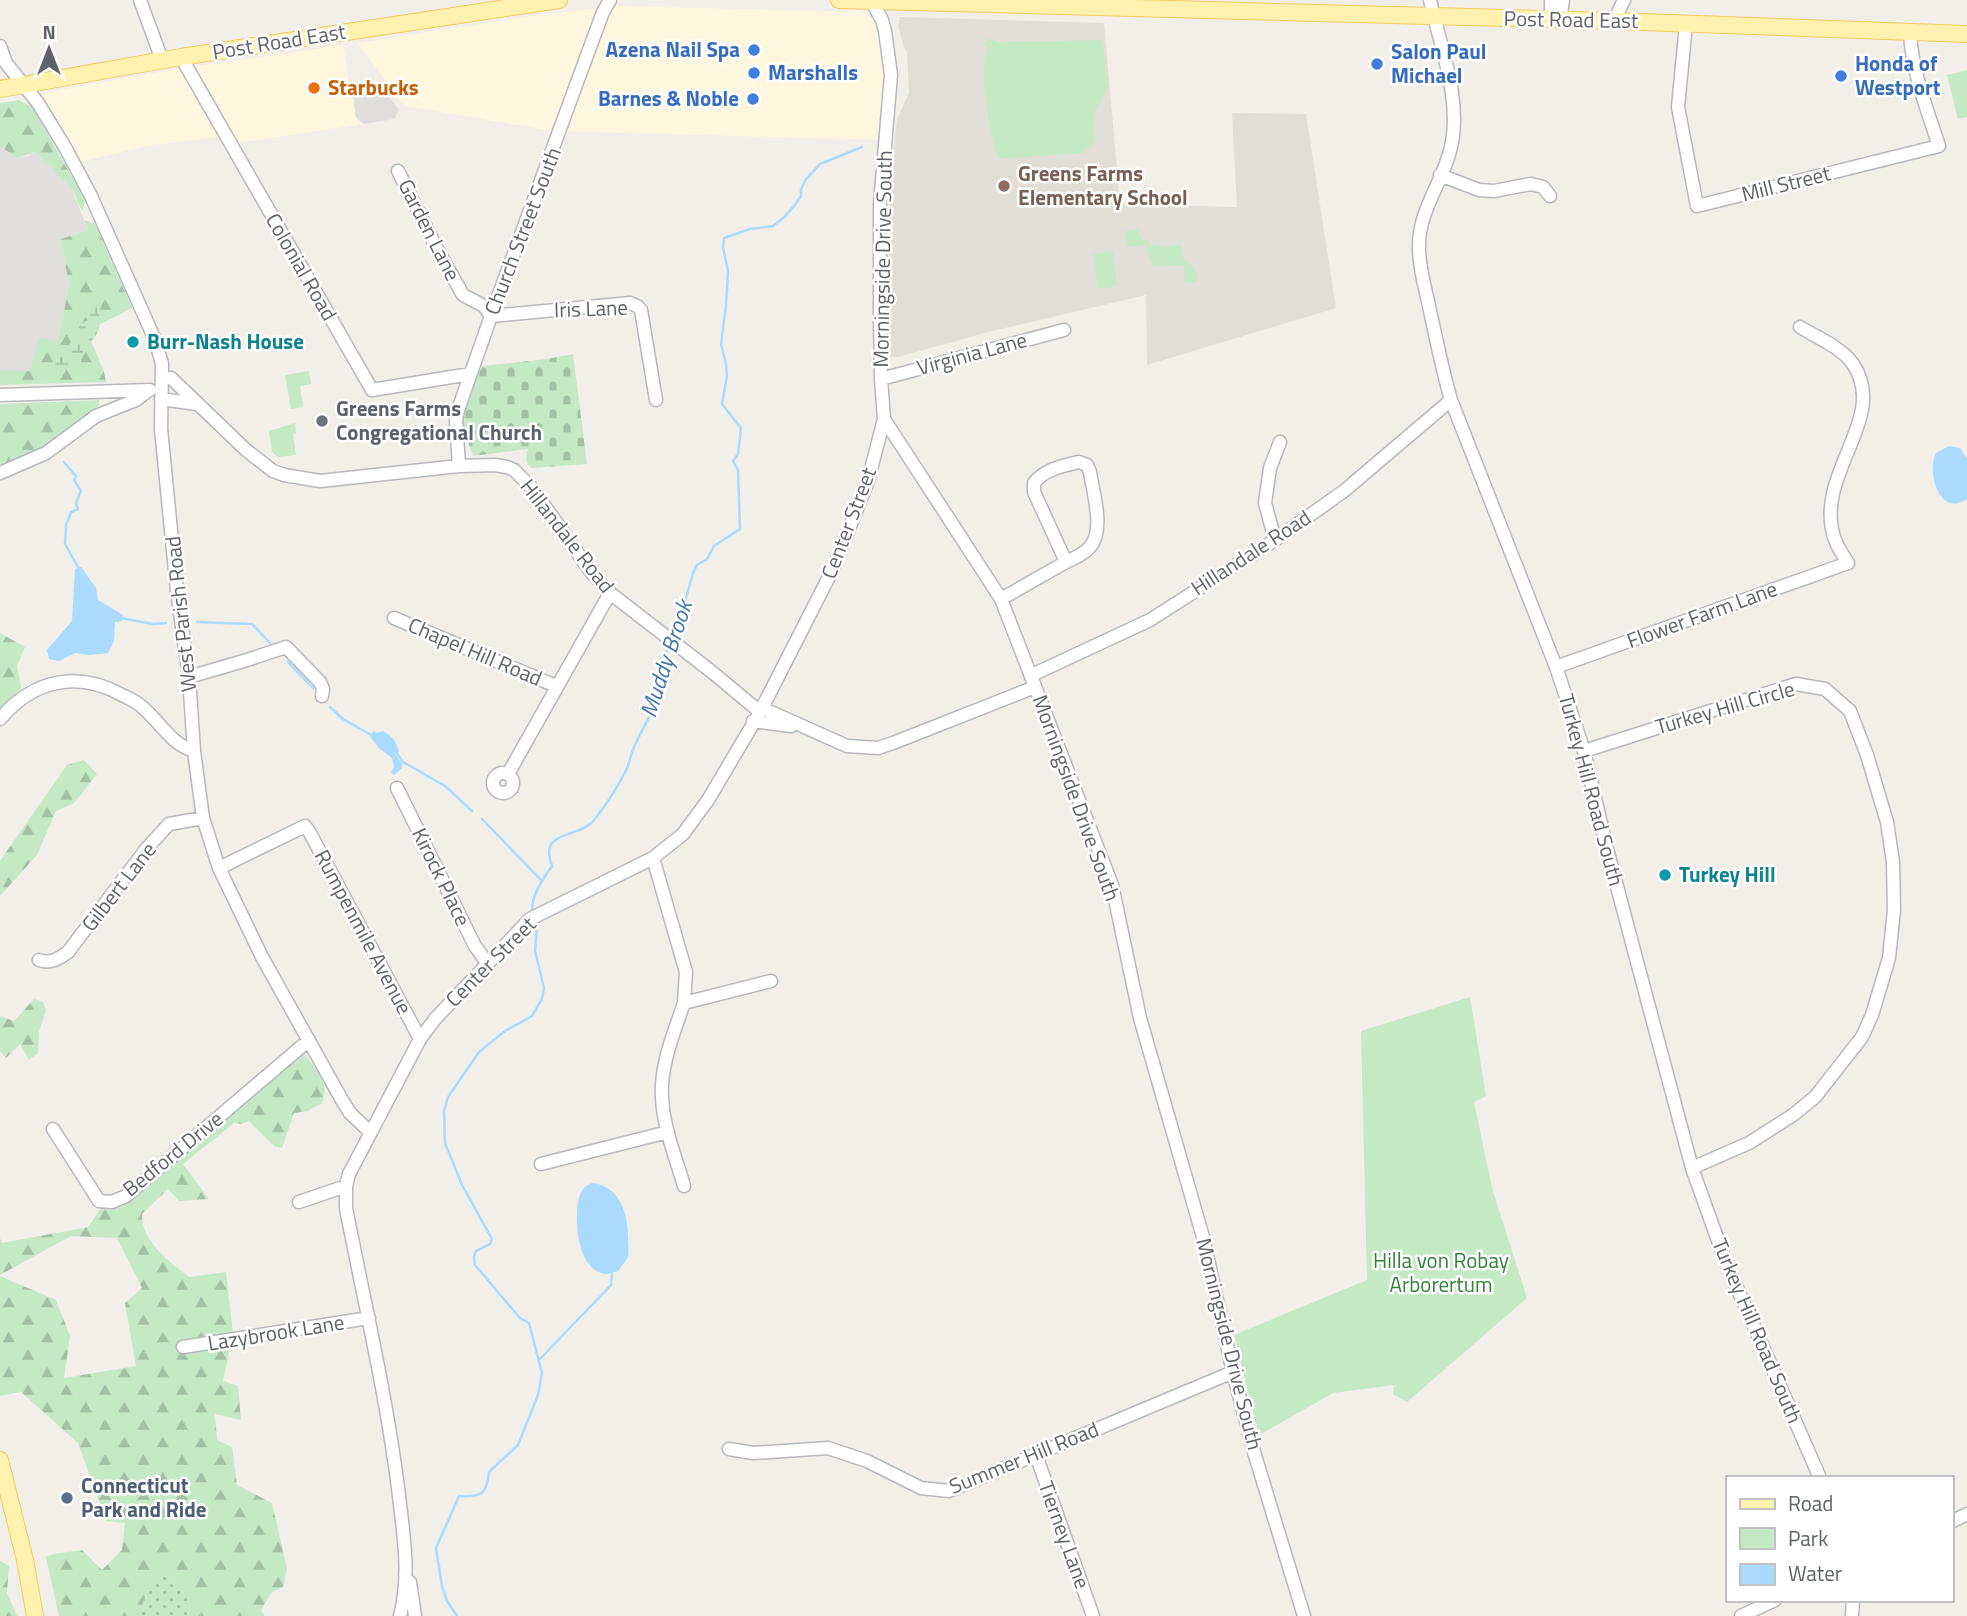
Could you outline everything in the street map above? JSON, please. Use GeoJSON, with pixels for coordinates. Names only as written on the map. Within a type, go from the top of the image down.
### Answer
{"type":"FeatureCollection","features":[{"type":"Feature","properties":{"kind":"main road","name":"Post Road East"},"geometry":{"type":"LineString","coordinates":[[0,89],[162,60],[559,0]]}},
{"type":"Feature","properties":{"kind":"main road","name":"Post Road East"},"geometry":{"type":"LineString","coordinates":[[839,0],[1614,21],[1967,34]]}},
{"type":"Feature","properties":{"kind":"main road"},"geometry":{"type":"LineString","coordinates":[[0,1460],[25,1560],[35,1616]]}},
{"type":"Feature","properties":{"kind":"main road"},"geometry":{"type":"LineString","coordinates":[[25,1560],[46,1616]]}},
{"type":"Feature","properties":{"kind":"street"},"geometry":{"type":"LineString","coordinates":[[140,0],[162,60]]}},
{"type":"Feature","properties":{"kind":"street","name":"Church Street South"},"geometry":{"type":"LineString","coordinates":[[459,466],[456,420],[470,374],[603,12],[610,0]]}},
{"type":"Feature","properties":{"kind":"street","name":"Turkey Hill Road South"},"geometry":{"type":"LineString","coordinates":[[1430,0],[1444,54],[1454,117],[1452,145],[1424,212],[1419,249],[1421,271],[1443,373],[1451,400],[1556,667],[1584,751],[1607,849],[1692,1168],[1725,1260],[1819,1476]]}},
{"type":"Feature","properties":{"kind":"street"},"geometry":{"type":"LineString","coordinates":[[1551,0],[1556,20]]}},
{"type":"Feature","properties":{"kind":"street"},"geometry":{"type":"LineString","coordinates":[[1556,20],[1561,13],[1563,0]]}},
{"type":"Feature","properties":{"kind":"street"},"geometry":{"type":"LineString","coordinates":[[1614,21],[1625,0]]}},
{"type":"Feature","properties":{"kind":"street","name":"Morningside Drive South"},"geometry":{"type":"LineString","coordinates":[[872,1],[882,19],[891,75],[880,204],[881,379],[884,419],[1001,599],[1112,885],[1140,1018],[1203,1237],[1254,1452],[1304,1616]]}},
{"type":"Feature","properties":{"kind":"street","name":"Mill Street"},"geometry":{"type":"LineString","coordinates":[[1686,24],[1678,107],[1697,206],[1940,146],[1920,89],[1910,33]]}},
{"type":"Feature","properties":{"kind":"street","name":"West Parish Road"},"geometry":{"type":"LineString","coordinates":[[0,46],[6,63],[38,103],[91,195],[160,356],[161,429],[172,548],[189,677],[194,751],[202,818],[219,868],[261,957],[346,1106],[370,1132]]}},
{"type":"Feature","properties":{"kind":"street","name":"Colonial Road"},"geometry":{"type":"LineString","coordinates":[[181,57],[372,390],[470,374]]}},
{"type":"Feature","properties":{"kind":"street","name":"Garden Lane"},"geometry":{"type":"LineString","coordinates":[[398,171],[463,295],[484,306],[491,316]]}},
{"type":"Feature","properties":{"kind":"street"},"geometry":{"type":"LineString","coordinates":[[1440,175],[1479,190],[1494,191],[1531,184],[1543,187],[1550,196]]}},
{"type":"Feature","properties":{"kind":"street","name":"Iris Lane"},"geometry":{"type":"LineString","coordinates":[[491,316],[630,303],[637,306],[641,310],[656,400]]}},
{"type":"Feature","properties":{"kind":"street","name":"Flower Farm Lane"},"geometry":{"type":"LineString","coordinates":[[1556,667],[1848,563],[1836,544],[1832,528],[1832,495],[1863,408],[1864,392],[1852,363],[1843,354],[1800,327]]}},
{"type":"Feature","properties":{"kind":"street","name":"Virginia Lane"},"geometry":{"type":"LineString","coordinates":[[881,379],[1064,330]]}},
{"type":"Feature","properties":{"kind":"street","name":"Hillandale Road"},"geometry":{"type":"LineString","coordinates":[[159,389],[171,378],[246,450],[273,471],[294,478],[320,481],[459,466],[507,467],[522,476],[591,572],[610,593],[679,646],[758,714],[804,728],[847,746],[878,747],[893,743],[1033,681],[1150,620],[1275,540],[1344,491],[1451,400]]}},
{"type":"Feature","properties":{"kind":"street"},"geometry":{"type":"LineString","coordinates":[[0,395],[159,389],[197,404]]}},
{"type":"Feature","properties":{"kind":"street"},"geometry":{"type":"LineString","coordinates":[[0,473],[46,453],[96,416],[159,389]]}},
{"type":"Feature","properties":{"kind":"street","name":"Center Street"},"geometry":{"type":"LineString","coordinates":[[415,1616],[406,1566],[389,1423],[346,1208],[349,1174],[420,1039],[435,1019],[534,916],[653,858],[683,834],[708,800],[758,714],[833,569],[868,481],[884,419]]}},
{"type":"Feature","properties":{"kind":"street"},"geometry":{"type":"LineString","coordinates":[[1275,540],[1265,503],[1270,467],[1280,442]]}},
{"type":"Feature","properties":{"kind":"street"},"geometry":{"type":"LineString","coordinates":[[1001,599],[1083,553],[1091,547],[1099,528],[1090,472],[1087,465],[1079,462],[1049,471],[1034,483],[1034,492],[1066,562]]}},
{"type":"Feature","properties":{"kind":"street","name":"Chapel Hill Road"},"geometry":{"type":"LineString","coordinates":[[508,774],[610,593]]}},
{"type":"Feature","properties":{"kind":"street","name":"Chapel Hill Road"},"geometry":{"type":"LineString","coordinates":[[394,618],[556,686]]}},
{"type":"Feature","properties":{"kind":"street"},"geometry":{"type":"LineString","coordinates":[[189,677],[286,647],[320,682],[322,696]]}},
{"type":"Feature","properties":{"kind":"street"},"geometry":{"type":"LineString","coordinates":[[0,719],[13,704],[29,693],[80,680],[107,687],[141,705],[182,748],[194,751]]}},
{"type":"Feature","properties":{"kind":"street","name":"Turkey Hill Circle"},"geometry":{"type":"LineString","coordinates":[[1584,751],[1796,684],[1825,689],[1850,711],[1867,755],[1887,822],[1894,862],[1894,910],[1886,970],[1872,1015],[1861,1037],[1815,1097],[1793,1115],[1749,1143],[1692,1168]]}},
{"type":"Feature","properties":{"kind":"street","name":"Kirock Place"},"geometry":{"type":"LineString","coordinates":[[397,788],[475,946],[488,964]]}},
{"type":"Feature","properties":{"kind":"street","name":"Gilbert Lane"},"geometry":{"type":"LineString","coordinates":[[39,960],[48,962],[68,952],[147,848],[169,824],[202,818]]}},
{"type":"Feature","properties":{"kind":"street","name":"Rumpenmile Avenue"},"geometry":{"type":"LineString","coordinates":[[219,868],[304,826],[420,1039]]}},
{"type":"Feature","properties":{"kind":"street"},"geometry":{"type":"LineString","coordinates":[[653,858],[686,972],[684,1003],[664,1064],[662,1097],[668,1132],[684,1186]]}},
{"type":"Feature","properties":{"kind":"street"},"geometry":{"type":"LineString","coordinates":[[684,1003],[771,981]]}},
{"type":"Feature","properties":{"kind":"street","name":"Bedford Drive"},"geometry":{"type":"LineString","coordinates":[[54,1129],[99,1201],[112,1202],[126,1196],[309,1041]]}},
{"type":"Feature","properties":{"kind":"street"},"geometry":{"type":"LineString","coordinates":[[541,1164],[668,1132]]}},
{"type":"Feature","properties":{"kind":"street"},"geometry":{"type":"LineString","coordinates":[[299,1202],[346,1186]]}},
{"type":"Feature","properties":{"kind":"street","name":"Lazybrook Lane"},"geometry":{"type":"LineString","coordinates":[[183,1348],[369,1318]]}},
{"type":"Feature","properties":{"kind":"street","name":"Summer Hill Road"},"geometry":{"type":"LineString","coordinates":[[729,1449],[753,1453],[828,1448],[867,1461],[920,1488],[949,1492],[1234,1372]]}},
{"type":"Feature","properties":{"kind":"street","name":"Tierney Lane"},"geometry":{"type":"LineString","coordinates":[[1036,1455],[1093,1616]]}},
{"type":"Feature","properties":{"kind":"street","name":"Center Street"},"geometry":{"type":"LineString","coordinates":[[400,1616],[406,1566]]}},
{"type":"Feature","properties":{"kind":"street"},"geometry":{"type":"LineString","coordinates":[[1741,1616],[1771,1602]]}},
{"type":"Feature","properties":{"kind":"shaded area"},"geometry":{"type":"Polygon","coordinates":[[[617,6],[862,12],[873,19],[886,62],[883,140],[553,131],[404,106],[358,43],[545,14],[617,6]]]}},
{"type":"Feature","properties":{"kind":"shaded area","name":"Greens Farms Elementary School"},"geometry":{"type":"Polygon","coordinates":[[[900,17],[1104,23],[1120,204],[1237,207],[1232,113],[1306,114],[1336,308],[1147,365],[1146,295],[992,331],[898,357],[889,357],[889,204],[897,119],[909,93],[907,51],[898,27],[900,17]]]}},
{"type":"Feature","properties":{"kind":"shaded area"},"geometry":{"type":"Polygon","coordinates":[[[343,45],[356,118],[364,124],[238,143],[216,137],[147,146],[79,162],[47,107],[44,95],[48,92],[176,69],[343,45]]]}},
{"type":"Feature","properties":{"kind":"shaded area"},"geometry":{"type":"Polygon","coordinates":[[[380,84],[399,110],[394,119],[364,124],[356,118],[352,87],[380,84]]]}},
{"type":"Feature","properties":{"kind":"shaded area"},"geometry":{"type":"Polygon","coordinates":[[[0,146],[17,158],[36,152],[72,189],[88,230],[61,239],[69,286],[58,341],[30,372],[0,370],[0,146]]]}},
{"type":"Feature","properties":{"kind":"green space"},"geometry":{"type":"Polygon","coordinates":[[[990,38],[998,42],[1103,40],[1107,88],[1094,115],[1095,141],[1084,153],[998,159],[984,87],[988,50],[984,43],[990,38]]]}},
{"type":"Feature","properties":{"kind":"green space"},"geometry":{"type":"Polygon","coordinates":[[[1967,70],[1967,117],[1958,119],[1947,75],[1967,70]]]}},
{"type":"Feature","properties":{"kind":"green space"},"geometry":{"type":"Polygon","coordinates":[[[19,100],[32,107],[80,191],[85,202],[82,211],[72,189],[36,152],[17,158],[0,146],[0,103],[19,100]]]}},
{"type":"Feature","properties":{"kind":"green space"},"geometry":{"type":"Polygon","coordinates":[[[85,221],[95,224],[132,308],[87,331],[106,382],[0,385],[0,370],[30,371],[39,338],[58,341],[69,286],[61,239],[88,230],[85,221]]]}},
{"type":"Feature","properties":{"kind":"green space"},"geometry":{"type":"Polygon","coordinates":[[[1138,229],[1141,240],[1147,240],[1149,244],[1182,245],[1183,259],[1194,268],[1198,282],[1185,283],[1184,266],[1181,265],[1153,267],[1146,245],[1127,247],[1124,231],[1138,229]]]}},
{"type":"Feature","properties":{"kind":"green space"},"geometry":{"type":"Polygon","coordinates":[[[1113,251],[1117,286],[1098,289],[1093,254],[1113,251]]]}},
{"type":"Feature","properties":{"kind":"green space"},"geometry":{"type":"Polygon","coordinates":[[[98,291],[105,297],[99,312],[98,331],[84,349],[81,367],[55,367],[56,356],[69,345],[81,324],[88,320],[93,295],[98,291]]]}},
{"type":"Feature","properties":{"kind":"green space"},"geometry":{"type":"Polygon","coordinates":[[[573,354],[587,464],[532,468],[527,462],[528,449],[473,456],[461,421],[472,385],[483,366],[573,354]]]}},
{"type":"Feature","properties":{"kind":"green space"},"geometry":{"type":"Polygon","coordinates":[[[309,371],[311,384],[300,386],[303,407],[291,409],[285,375],[309,371]]]}},
{"type":"Feature","properties":{"kind":"green space"},"geometry":{"type":"Polygon","coordinates":[[[99,400],[99,405],[42,449],[0,465],[0,404],[99,400]]]}},
{"type":"Feature","properties":{"kind":"green space"},"geometry":{"type":"Polygon","coordinates":[[[295,423],[296,433],[293,434],[296,455],[278,457],[272,452],[269,431],[295,423]]]}},
{"type":"Feature","properties":{"kind":"green space"},"geometry":{"type":"Polygon","coordinates":[[[0,633],[25,647],[17,666],[21,688],[0,710],[0,633]]]}},
{"type":"Feature","properties":{"kind":"green space"},"geometry":{"type":"Polygon","coordinates":[[[84,760],[97,774],[74,803],[56,811],[37,855],[0,896],[0,861],[67,765],[84,760]]]}},
{"type":"Feature","properties":{"kind":"green space","name":"Hilla von Robay Arborertum"},"geometry":{"type":"Polygon","coordinates":[[[1470,997],[1486,1096],[1474,1102],[1492,1188],[1527,1298],[1407,1402],[1393,1394],[1394,1385],[1333,1393],[1259,1435],[1234,1335],[1367,1280],[1361,1031],[1470,997]]]}},
{"type":"Feature","properties":{"kind":"green space"},"geometry":{"type":"Polygon","coordinates":[[[34,999],[43,1002],[46,1010],[39,1032],[38,1053],[29,1060],[20,1044],[6,1058],[0,1051],[0,1016],[14,1021],[34,999]]]}},
{"type":"Feature","properties":{"kind":"green space"},"geometry":{"type":"Polygon","coordinates":[[[304,1053],[321,1077],[324,1096],[322,1103],[308,1111],[294,1113],[282,1148],[274,1146],[249,1121],[234,1123],[183,1164],[209,1199],[179,1201],[168,1189],[142,1214],[143,1224],[151,1242],[189,1277],[226,1272],[233,1334],[223,1381],[238,1386],[241,1420],[215,1414],[217,1440],[232,1447],[237,1485],[272,1503],[287,1569],[283,1587],[271,1593],[261,1610],[265,1616],[187,1616],[190,1602],[171,1578],[154,1572],[139,1614],[141,1616],[59,1616],[46,1557],[82,1550],[102,1570],[122,1550],[125,1523],[106,1521],[78,1443],[21,1392],[0,1396],[0,1276],[56,1300],[70,1336],[64,1378],[136,1366],[125,1303],[142,1288],[117,1238],[71,1236],[0,1275],[0,1238],[2,1243],[88,1227],[102,1207],[112,1210],[124,1206],[304,1053]]]}},
{"type":"Feature","properties":{"kind":"green space"},"geometry":{"type":"Polygon","coordinates":[[[0,1561],[9,1566],[7,1593],[17,1616],[0,1616],[0,1561]]]}},
{"type":"Feature","properties":{"kind":"green space"},"geometry":{"type":"Polygon","coordinates":[[[154,1572],[171,1578],[190,1602],[187,1616],[139,1614],[154,1572]]]}},
{"type":"Feature","properties":{"kind":"water"},"geometry":{"type":"Polygon","coordinates":[[[1949,446],[1960,448],[1967,459],[1967,499],[1958,503],[1949,503],[1943,498],[1934,481],[1933,461],[1936,453],[1949,446]]]}},
{"type":"Feature","properties":{"kind":"water"},"geometry":{"type":"Polygon","coordinates":[[[81,567],[96,588],[98,600],[123,615],[122,621],[115,622],[114,641],[108,653],[75,653],[59,661],[49,659],[47,650],[72,621],[75,569],[81,567]]]}},
{"type":"Feature","properties":{"kind":"water"},"geometry":{"type":"Polygon","coordinates":[[[373,731],[383,731],[396,745],[399,752],[396,755],[402,768],[394,775],[391,772],[394,767],[392,758],[370,737],[373,731]]]}},
{"type":"Feature","properties":{"kind":"water"},"geometry":{"type":"Polygon","coordinates":[[[592,1183],[602,1185],[616,1196],[621,1203],[628,1230],[628,1257],[618,1271],[608,1274],[592,1268],[582,1252],[578,1233],[579,1199],[584,1188],[592,1183]]]}},
{"type":"Feature","properties":{"kind":"waterway","name":"Muddy Brook"},"geometry":{"type":"LineString","coordinates":[[675,637],[697,565],[707,559],[714,546],[740,529],[738,470],[733,461],[738,454],[741,428],[722,404],[727,376],[721,344],[728,271],[724,238],[750,229],[773,226],[795,205],[806,179],[820,164],[862,147]]}},
{"type":"Feature","properties":{"kind":"waterway"},"geometry":{"type":"LineString","coordinates":[[64,462],[76,476],[74,480],[81,491],[76,503],[78,509],[71,512],[66,525],[65,544],[79,569]]}},
{"type":"Feature","properties":{"kind":"waterway"},"geometry":{"type":"LineString","coordinates":[[121,618],[153,624],[166,623]]}},
{"type":"Feature","properties":{"kind":"waterway"},"geometry":{"type":"LineString","coordinates":[[197,622],[252,624],[270,643]]}},
{"type":"Feature","properties":{"kind":"waterway","name":"Muddy Brook"},"geometry":{"type":"LineString","coordinates":[[533,914],[535,895],[552,866],[549,854],[551,846],[555,840],[580,830],[595,819],[624,775],[660,693],[659,665],[671,646]]}},
{"type":"Feature","properties":{"kind":"waterway"},"geometry":{"type":"LineString","coordinates":[[288,662],[313,688]]}},
{"type":"Feature","properties":{"kind":"waterway"},"geometry":{"type":"LineString","coordinates":[[330,707],[343,719],[373,736]]}},
{"type":"Feature","properties":{"kind":"waterway"},"geometry":{"type":"LineString","coordinates":[[396,752],[403,762],[445,786],[472,811]]}},
{"type":"Feature","properties":{"kind":"waterway"},"geometry":{"type":"LineString","coordinates":[[482,819],[541,880]]}},
{"type":"Feature","properties":{"kind":"waterway","name":"Muddy Brook"},"geometry":{"type":"LineString","coordinates":[[457,1616],[447,1601],[442,1586],[436,1548],[459,1496],[481,1493],[487,1486],[489,1472],[518,1445],[538,1395],[542,1373],[529,1323],[520,1318],[475,1265],[476,1251],[490,1244],[492,1239],[462,1185],[445,1143],[444,1111],[448,1097],[479,1052],[505,1031],[532,1016],[542,999],[544,988],[535,951],[535,920]]}},
{"type":"Feature","properties":{"kind":"waterway"},"geometry":{"type":"LineString","coordinates":[[540,1359],[611,1285],[612,1273]]}},
{"type":"Feature","properties":{"kind":"place","name":"Azena Nail Spa"},"geometry":{"type":"Point","coordinates":[754,50]}},
{"type":"Feature","properties":{"kind":"place","name":"Salon Paul Michael"},"geometry":{"type":"Point","coordinates":[1377,64]}},
{"type":"Feature","properties":{"kind":"place","name":"Marshalls"},"geometry":{"type":"Point","coordinates":[754,73]}},
{"type":"Feature","properties":{"kind":"place","name":"Honda of Westport"},"geometry":{"type":"Point","coordinates":[1841,76]}},
{"type":"Feature","properties":{"kind":"place","name":"Starbucks"},"geometry":{"type":"Point","coordinates":[314,88]}},
{"type":"Feature","properties":{"kind":"place","name":"Barnes & Noble"},"geometry":{"type":"Point","coordinates":[753,99]}},
{"type":"Feature","properties":{"kind":"place","name":"Greens Farms Elementary School"},"geometry":{"type":"Point","coordinates":[1004,186]}},
{"type":"Feature","properties":{"kind":"place","name":"Burr-Nash House"},"geometry":{"type":"Point","coordinates":[133,342]}},
{"type":"Feature","properties":{"kind":"place","name":"Greens Farms Congregational Church"},"geometry":{"type":"Point","coordinates":[322,421]}},
{"type":"Feature","properties":{"kind":"place","name":"Turkey Hill"},"geometry":{"type":"Point","coordinates":[1665,875]}},
{"type":"Feature","properties":{"kind":"place","name":"Connecticut Park and Ride"},"geometry":{"type":"Point","coordinates":[67,1498]}}]}
